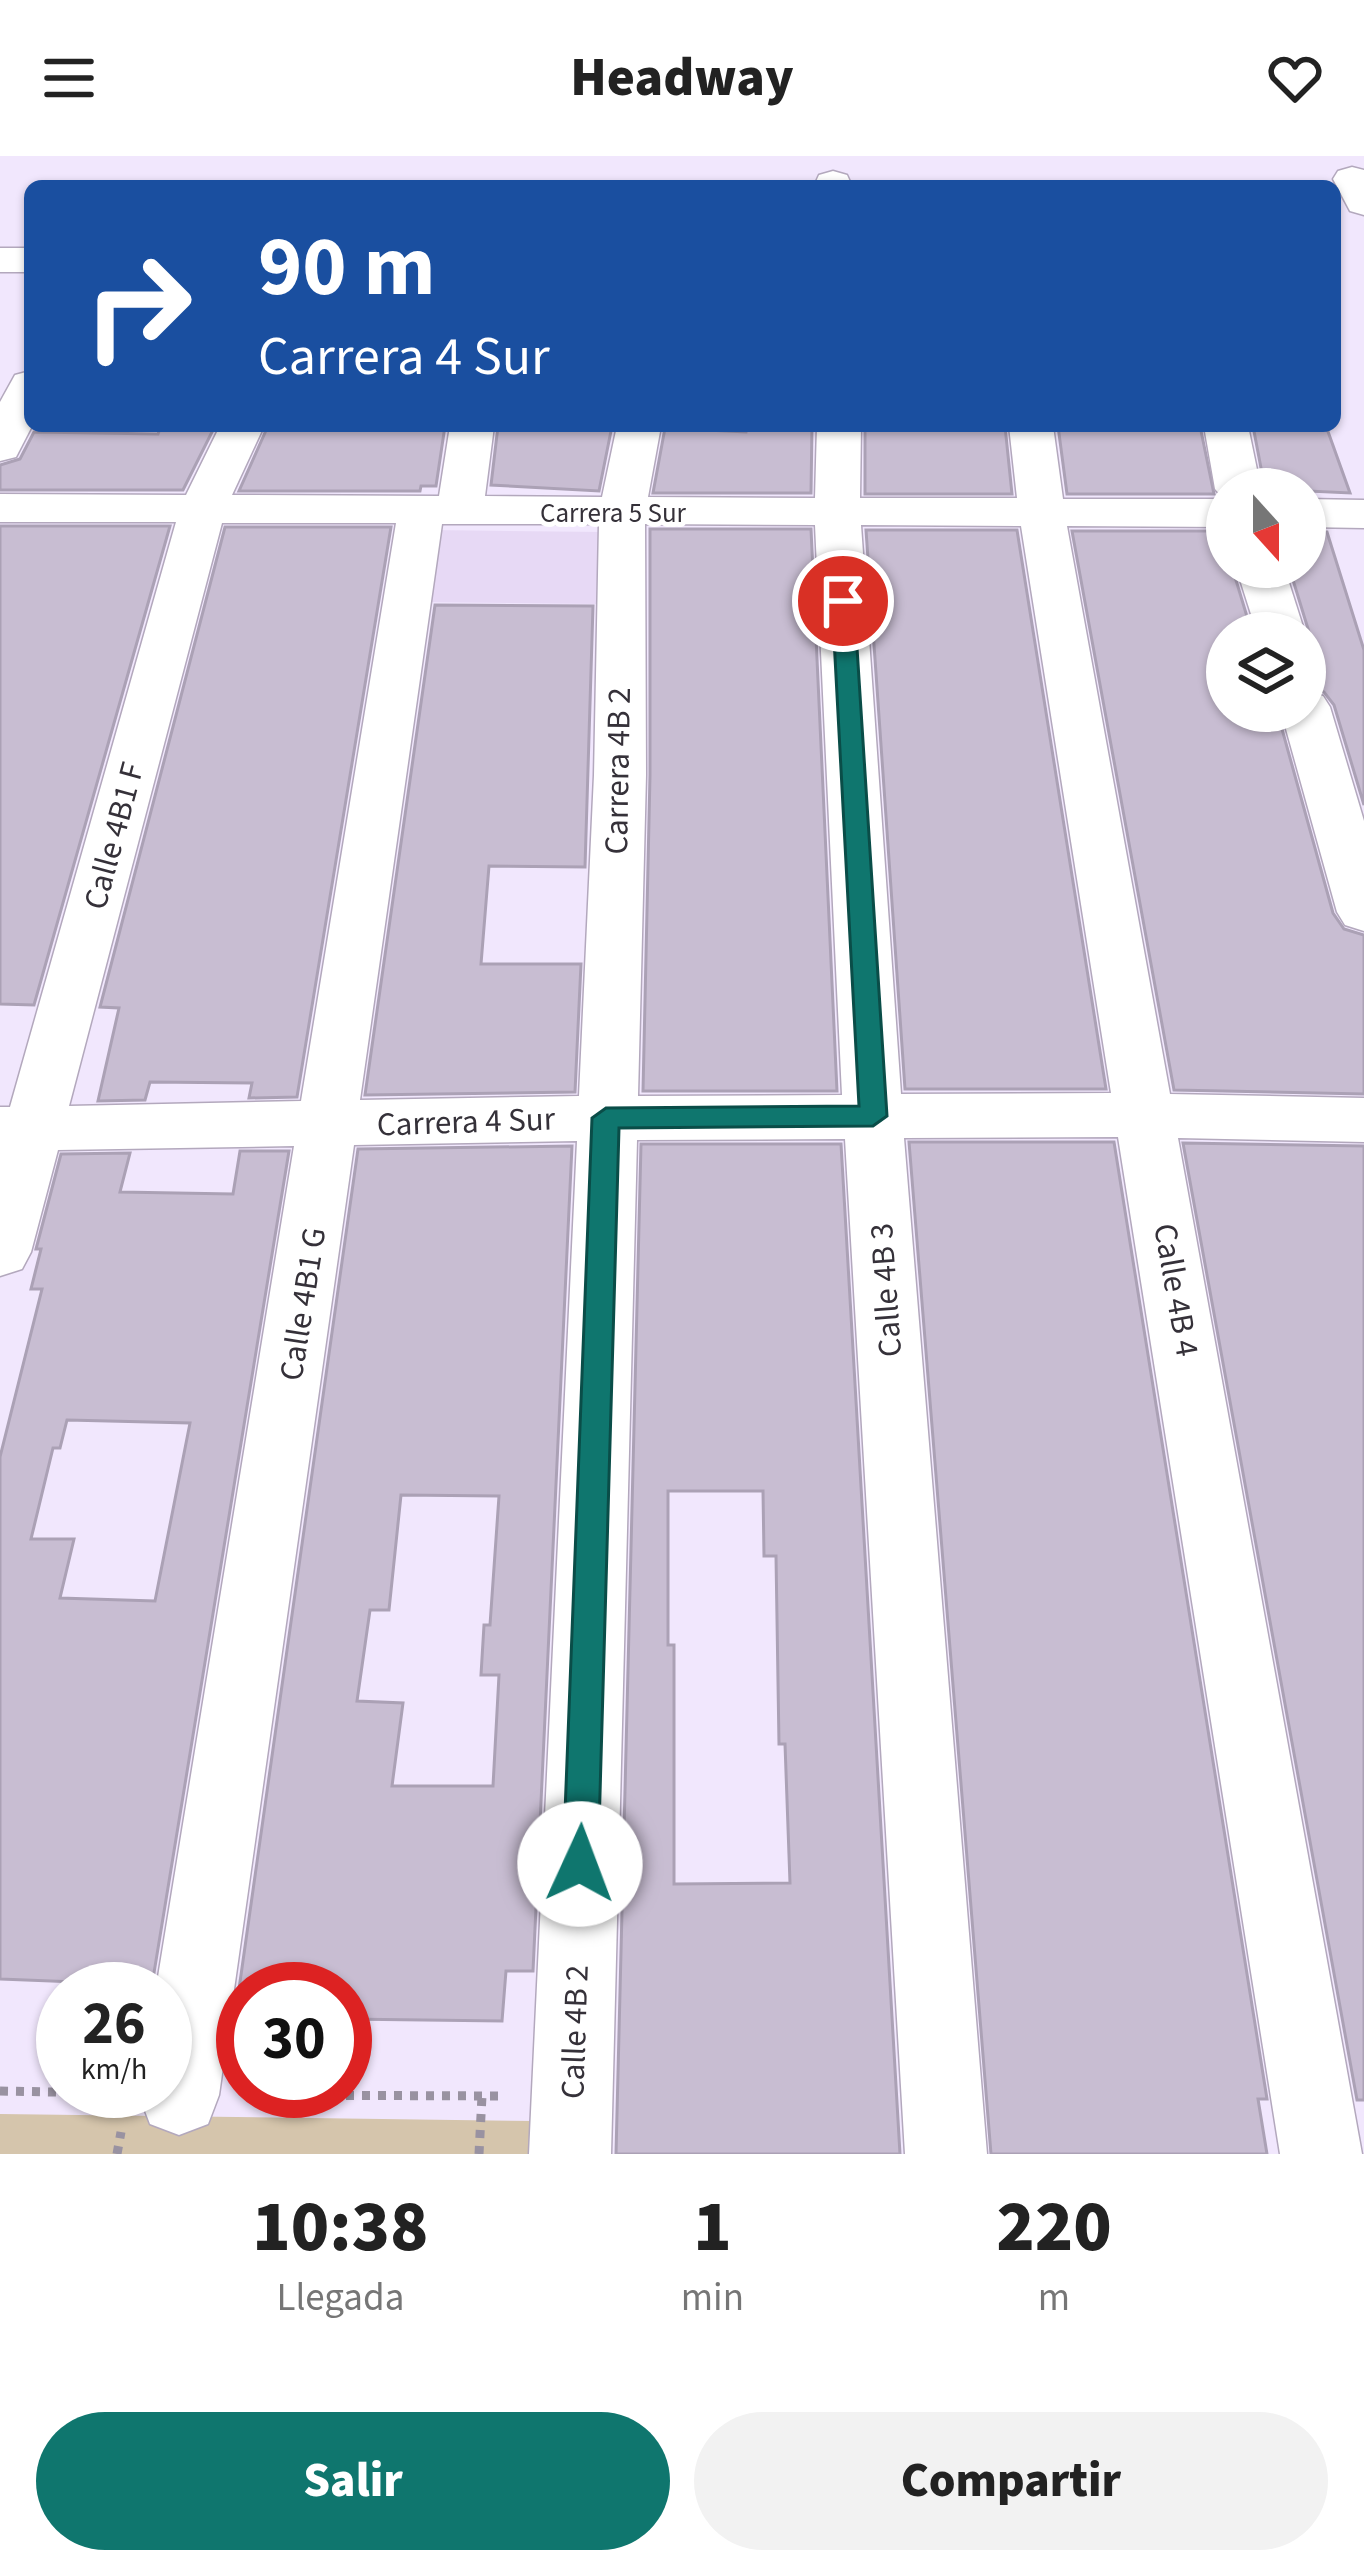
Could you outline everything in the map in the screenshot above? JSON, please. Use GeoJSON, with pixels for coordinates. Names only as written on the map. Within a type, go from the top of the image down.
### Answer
{"type":"FeatureCollection","features":[{"type":"Feature","properties":{"kind":"street"},"geometry":{"type":"LineString","coordinates":[[0,448],[24,397]]}},
{"type":"Feature","properties":{"kind":"street","name":"Calle 4B1 F"},"geometry":{"type":"LineString","coordinates":[[0,1252],[17,1129],[202,510],[239,432]]}},
{"type":"Feature","properties":{"kind":"street","name":"Calle 4B1 G"},"geometry":{"type":"LineString","coordinates":[[192,2011],[330,1125],[441,512],[470,432]]}},
{"type":"Feature","properties":{"kind":"street","name":"Carrera 4B 2"},"geometry":{"type":"LineString","coordinates":[[606,1118],[620,775],[622,513],[638,432]]}},
{"type":"Feature","properties":{"kind":"street","name":"Calle 4B 3"},"geometry":{"type":"LineString","coordinates":[[839,432],[837,514],[873,1116],[946,2154]]}},
{"type":"Feature","properties":{"kind":"street","name":"Calle 4B 4"},"geometry":{"type":"LineString","coordinates":[[1032,432],[1321,2154]]}},
{"type":"Feature","properties":{"kind":"street"},"geometry":{"type":"LineString","coordinates":[[1227,432],[1234,468]]}},
{"type":"Feature","properties":{"kind":"street","name":"Carrera 5 Sur"},"geometry":{"type":"LineString","coordinates":[[0,508],[1206,513]]}},
{"type":"Feature","properties":{"kind":"street"},"geometry":{"type":"LineString","coordinates":[[1326,514],[1364,514]]}},
{"type":"Feature","properties":{"kind":"street"},"geometry":{"type":"LineString","coordinates":[[1312,732],[1364,912]]}},
{"type":"Feature","properties":{"kind":"street","name":"Carrera 4 Sur"},"geometry":{"type":"LineString","coordinates":[[17,1129],[873,1116],[1364,1120]]}},
{"type":"Feature","properties":{"kind":"street","name":"Calle 4B 2"},"geometry":{"type":"LineString","coordinates":[[571,2125],[606,1118]]}},
{"type":"Feature","properties":{"kind":"path"},"geometry":{"type":"LineString","coordinates":[[0,2090],[36,2091]]}},
{"type":"Feature","properties":{"kind":"path"},"geometry":{"type":"LineString","coordinates":[[192,2095],[482,2096],[571,2125]]}},
{"type":"Feature","properties":{"kind":"path"},"geometry":{"type":"LineString","coordinates":[[479,2154],[482,2096]]}},
{"type":"Feature","properties":{"kind":"shaded area"},"geometry":{"type":"Polygon","coordinates":[[[431,530],[602,532],[597,604],[420,602],[431,530]]]}},
{"type":"Feature","properties":{"kind":"shaded area"},"geometry":{"type":"Polygon","coordinates":[[[0,2114],[535,2121],[533,2154],[0,2154],[0,2114]]]}},
{"type":"Feature","properties":{"kind":"building"},"geometry":{"type":"Polygon","coordinates":[[[34,432],[212,432],[183,490],[0,490],[0,465],[20,459],[34,432]]]}},
{"type":"Feature","properties":{"kind":"building"},"geometry":{"type":"Polygon","coordinates":[[[265,432],[444,432],[436,486],[421,486],[420,491],[239,491],[265,432]]]}},
{"type":"Feature","properties":{"kind":"building"},"geometry":{"type":"Polygon","coordinates":[[[497,432],[611,432],[599,491],[491,485],[497,432]]]}},
{"type":"Feature","properties":{"kind":"building"},"geometry":{"type":"Polygon","coordinates":[[[664,432],[812,432],[811,493],[653,493],[664,432]]]}},
{"type":"Feature","properties":{"kind":"building"},"geometry":{"type":"Polygon","coordinates":[[[865,432],[1006,432],[1012,494],[865,494],[865,432]]]}},
{"type":"Feature","properties":{"kind":"building"},"geometry":{"type":"Polygon","coordinates":[[[1059,432],[1201,432],[1209,468],[1206,494],[1067,494],[1059,432]]]}},
{"type":"Feature","properties":{"kind":"building"},"geometry":{"type":"Polygon","coordinates":[[[1254,432],[1328,432],[1350,493],[1326,492],[1326,468],[1261,468],[1254,432]]]}},
{"type":"Feature","properties":{"kind":"building"},"geometry":{"type":"Polygon","coordinates":[[[0,526],[170,526],[34,1005],[0,1004],[0,526]]]}},
{"type":"Feature","properties":{"kind":"building"},"geometry":{"type":"Polygon","coordinates":[[[225,527],[391,527],[297,1097],[249,1098],[252,1083],[150,1082],[145,1100],[98,1101],[119,1008],[100,1007],[225,527]]]}},
{"type":"Feature","properties":{"kind":"building"},"geometry":{"type":"Polygon","coordinates":[[[650,529],[811,529],[837,1091],[643,1091],[650,529]]]}},
{"type":"Feature","properties":{"kind":"building"},"geometry":{"type":"Polygon","coordinates":[[[866,530],[1017,530],[1106,1089],[905,1089],[866,530]]]}},
{"type":"Feature","properties":{"kind":"building"},"geometry":{"type":"Polygon","coordinates":[[[1072,531],[1206,531],[1206,588],[1238,588],[1246,612],[1206,612],[1206,732],[1283,732],[1333,913],[1344,929],[1364,935],[1364,1094],[1174,1090],[1072,531]]]}},
{"type":"Feature","properties":{"kind":"building"},"geometry":{"type":"Polygon","coordinates":[[[1327,532],[1364,650],[1364,805],[1334,705],[1326,695],[1326,612],[1303,612],[1295,588],[1326,588],[1327,532]]]}},
{"type":"Feature","properties":{"kind":"building"},"geometry":{"type":"Polygon","coordinates":[[[435,605],[593,606],[585,867],[489,866],[481,964],[581,964],[575,1092],[365,1095],[435,605]]]}},
{"type":"Feature","properties":{"kind":"building"},"geometry":{"type":"Polygon","coordinates":[[[909,1142],[1114,1142],[1267,2099],[1258,2099],[1267,2154],[991,2154],[909,1142]]]}},
{"type":"Feature","properties":{"kind":"building"},"geometry":{"type":"Polygon","coordinates":[[[1183,1143],[1364,1146],[1364,2100],[1357,2100],[1183,1143]]]}},
{"type":"Feature","properties":{"kind":"building"},"geometry":{"type":"Polygon","coordinates":[[[641,1144],[841,1144],[900,2154],[616,2154],[641,1144]],[[668,1491],[668,1645],[674,1645],[674,1884],[790,1883],[785,1744],[779,1744],[776,1556],[764,1556],[763,1491],[668,1491]]]}},
{"type":"Feature","properties":{"kind":"building"},"geometry":{"type":"Polygon","coordinates":[[[572,1146],[533,1971],[506,1971],[502,2021],[372,2019],[372,1962],[243,1962],[358,1149],[572,1146]],[[401,1495],[389,1610],[370,1610],[357,1701],[403,1703],[392,1786],[493,1786],[499,1675],[481,1675],[484,1625],[490,1625],[499,1496],[401,1495]]]}},
{"type":"Feature","properties":{"kind":"building"},"geometry":{"type":"Polygon","coordinates":[[[240,1151],[289,1151],[156,1962],[36,1962],[36,1980],[0,1979],[0,1457],[42,1289],[31,1289],[41,1249],[36,1249],[61,1154],[130,1153],[120,1192],[233,1194],[240,1151]],[[67,1420],[60,1448],[53,1448],[31,1539],[74,1539],[60,1598],[155,1601],[190,1423],[67,1420]]]}},
{"type":"Feature","properties":{"kind":"route"},"geometry":{"type":"LineString","coordinates":[[580,1864],[606,1118],[873,1116],[843,601]]}}]}
